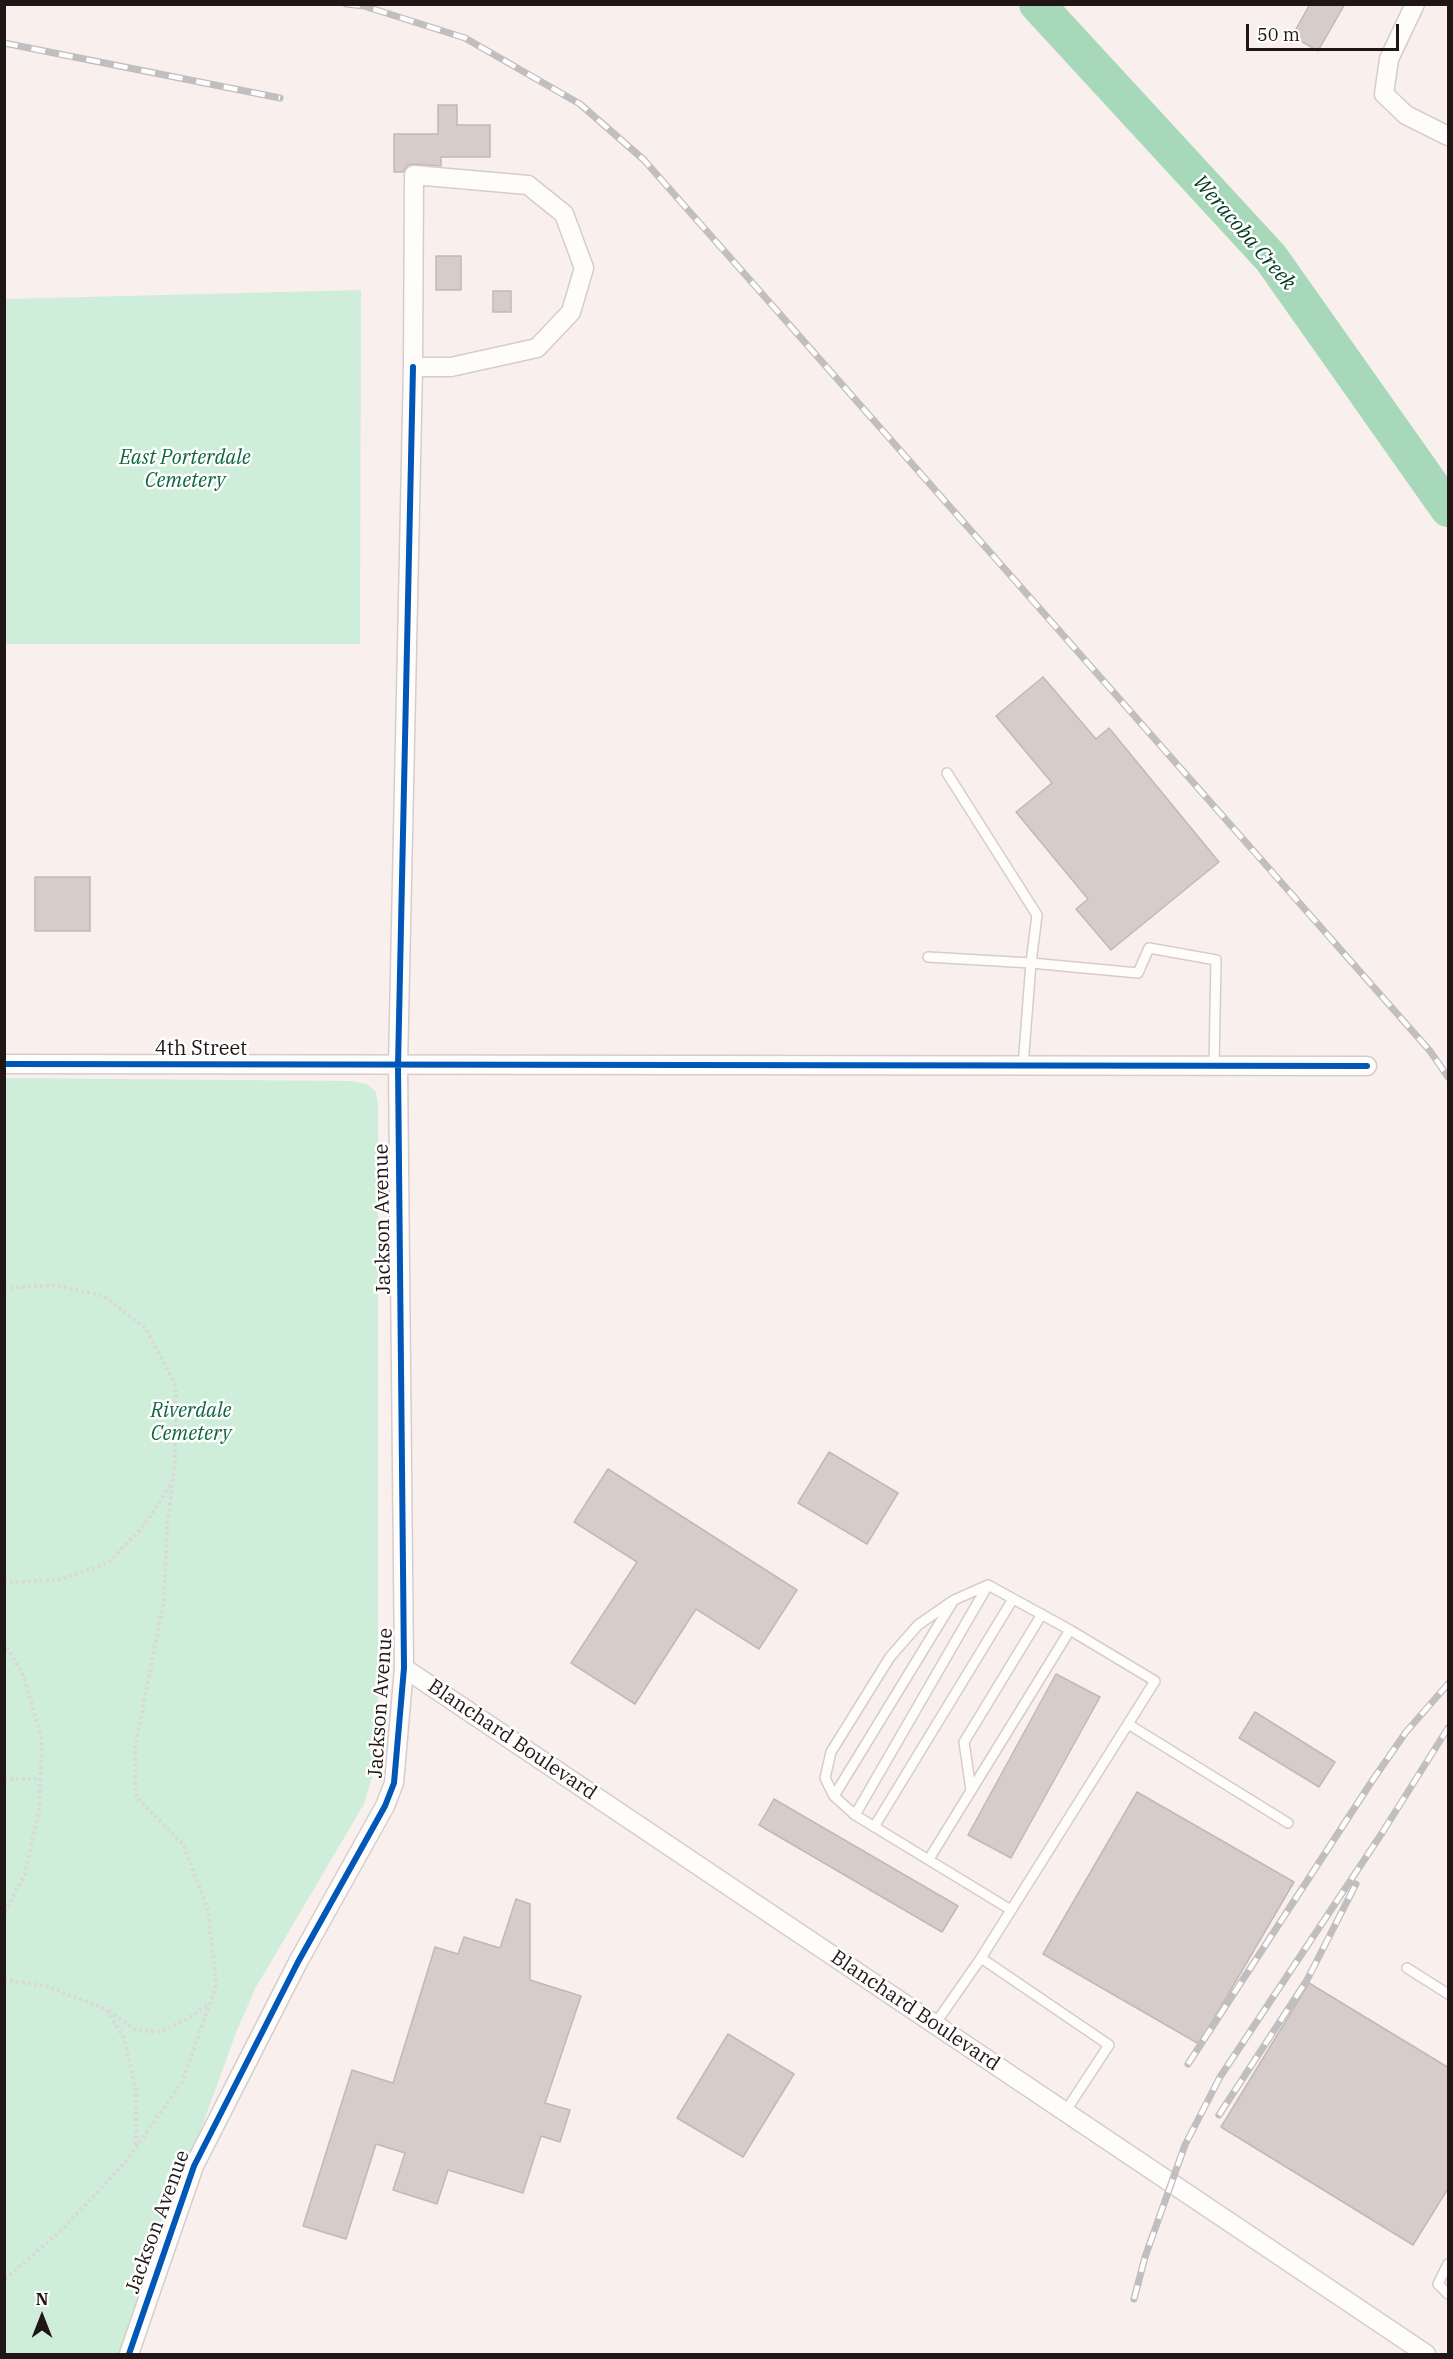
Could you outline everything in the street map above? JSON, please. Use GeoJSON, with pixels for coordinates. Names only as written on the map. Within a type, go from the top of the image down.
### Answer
{"type":"FeatureCollection","features":[{"type":"Feature","properties":{"kind":"street"},"geometry":{"type":"LineString","coordinates":[[1415,4],[1389,60],[1384,94],[1406,115],[1449,136]]}},
{"type":"Feature","properties":{"kind":"street","name":"Jackson Avenue"},"geometry":{"type":"LineString","coordinates":[[129,2355],[194,2166],[298,1962],[388,1799],[394,1783],[404,1668],[398,1066],[413,367],[414,175],[528,185],[564,214],[584,268],[571,312],[537,348],[451,367],[413,367]]}},
{"type":"Feature","properties":{"kind":"street","name":"4th Street"},"geometry":{"type":"LineString","coordinates":[[4,1064],[1367,1066]]}},
{"type":"Feature","properties":{"kind":"street","name":"Blanchard Boulevard"},"geometry":{"type":"LineString","coordinates":[[404,1668],[1426,2355]]}},
{"type":"Feature","properties":{"kind":"lane"},"geometry":{"type":"LineString","coordinates":[[946,773],[1037,915],[1030,963],[1023,1066]]}},
{"type":"Feature","properties":{"kind":"lane"},"geometry":{"type":"LineString","coordinates":[[928,957],[1138,973],[1149,948],[1216,960],[1214,1066]]}},
{"type":"Feature","properties":{"kind":"lane"},"geometry":{"type":"LineString","coordinates":[[935,2024],[981,1958],[1155,1681],[1070,1630],[988,1585]]}},
{"type":"Feature","properties":{"kind":"lane"},"geometry":{"type":"LineString","coordinates":[[988,1585],[954,1600],[918,1625],[890,1657],[831,1752],[825,1778],[834,1796],[855,1815],[1011,1910]]}},
{"type":"Feature","properties":{"kind":"lane"},"geometry":{"type":"LineString","coordinates":[[855,1815],[988,1585]]}},
{"type":"Feature","properties":{"kind":"lane"},"geometry":{"type":"LineString","coordinates":[[874,1827],[1013,1599]]}},
{"type":"Feature","properties":{"kind":"lane"},"geometry":{"type":"LineString","coordinates":[[834,1796],[954,1600]]}},
{"type":"Feature","properties":{"kind":"lane"},"geometry":{"type":"LineString","coordinates":[[971,1791],[963,1742],[1041,1614]]}},
{"type":"Feature","properties":{"kind":"lane"},"geometry":{"type":"LineString","coordinates":[[929,1859],[1070,1630]]}},
{"type":"Feature","properties":{"kind":"lane"},"geometry":{"type":"LineString","coordinates":[[1128,1724],[1288,1823]]}},
{"type":"Feature","properties":{"kind":"lane"},"geometry":{"type":"LineString","coordinates":[[981,1958],[1109,2045],[1065,2112]]}},
{"type":"Feature","properties":{"kind":"lane"},"geometry":{"type":"LineString","coordinates":[[1407,1968],[1449,1994]]}},
{"type":"Feature","properties":{"kind":"lane"},"geometry":{"type":"LineString","coordinates":[[1449,2264],[1437,2284],[1449,2294]]}},
{"type":"Feature","properties":{"kind":"path"},"geometry":{"type":"LineString","coordinates":[[4,1288],[55,1286],[104,1296],[146,1329],[176,1386],[173,1482],[167,1529],[164,1600],[135,1747],[136,1797],[183,1845],[208,1910],[216,1986],[182,2082],[136,2148],[64,2228],[4,2280]]}},
{"type":"Feature","properties":{"kind":"path"},"geometry":{"type":"LineString","coordinates":[[4,1580],[14,1582],[58,1580],[108,1563],[144,1526],[173,1482]]}},
{"type":"Feature","properties":{"kind":"path"},"geometry":{"type":"LineString","coordinates":[[4,1642],[24,1677],[42,1741],[39,1810],[25,1874],[4,1914]]}},
{"type":"Feature","properties":{"kind":"path"},"geometry":{"type":"LineString","coordinates":[[4,1779],[40,1779]]}},
{"type":"Feature","properties":{"kind":"path"},"geometry":{"type":"LineString","coordinates":[[4,1980],[46,1986],[106,2009],[136,2030],[159,2031],[186,2020],[209,2004]]}},
{"type":"Feature","properties":{"kind":"path"},"geometry":{"type":"LineString","coordinates":[[106,2009],[124,2038],[136,2090],[136,2148]]}},
{"type":"Feature","properties":{"kind":"green space","name":"East Porterdale Cemetery"},"geometry":{"type":"Polygon","coordinates":[[[361,290],[360,644],[5,644],[5,299],[361,290]]]}},
{"type":"Feature","properties":{"kind":"green space","name":"Riverdale Cemetery"},"geometry":{"type":"Polygon","coordinates":[[[5,1078],[351,1081],[367,1084],[376,1092],[378,1105],[378,1740],[373,1774],[364,1804],[255,1989],[236,2033],[119,2354],[5,2354],[5,1078]]]}},
{"type":"Feature","properties":{"kind":"building"},"geometry":{"type":"Polygon","coordinates":[[[1310,4],[1345,4],[1318,51],[1292,36],[1310,4]]]}},
{"type":"Feature","properties":{"kind":"building"},"geometry":{"type":"Polygon","coordinates":[[[438,105],[457,105],[457,125],[490,125],[490,157],[441,157],[441,166],[414,164],[408,165],[403,172],[394,172],[394,134],[438,134],[438,105]]]}},
{"type":"Feature","properties":{"kind":"building"},"geometry":{"type":"Polygon","coordinates":[[[436,256],[461,256],[461,290],[436,290],[436,256]]]}},
{"type":"Feature","properties":{"kind":"building"},"geometry":{"type":"Polygon","coordinates":[[[493,291],[511,291],[511,312],[493,312],[493,291]]]}},
{"type":"Feature","properties":{"kind":"building"},"geometry":{"type":"Polygon","coordinates":[[[1043,677],[1096,739],[1109,728],[1219,862],[1111,950],[1076,909],[1088,899],[1016,812],[1052,783],[996,716],[1043,677]]]}},
{"type":"Feature","properties":{"kind":"building"},"geometry":{"type":"Polygon","coordinates":[[[35,877],[90,877],[90,931],[35,931],[35,877]]]}},
{"type":"Feature","properties":{"kind":"building"},"geometry":{"type":"Polygon","coordinates":[[[829,1452],[898,1493],[867,1544],[798,1503],[829,1452]]]}},
{"type":"Feature","properties":{"kind":"building"},"geometry":{"type":"Polygon","coordinates":[[[608,1469],[797,1590],[759,1649],[696,1609],[635,1704],[571,1663],[637,1562],[574,1522],[608,1469]]]}},
{"type":"Feature","properties":{"kind":"building"},"geometry":{"type":"Polygon","coordinates":[[[1056,1674],[1100,1697],[1011,1858],[968,1835],[1056,1674]]]}},
{"type":"Feature","properties":{"kind":"building"},"geometry":{"type":"Polygon","coordinates":[[[1255,1712],[1335,1762],[1319,1787],[1239,1738],[1255,1712]]]}},
{"type":"Feature","properties":{"kind":"building"},"geometry":{"type":"Polygon","coordinates":[[[1137,1792],[1294,1882],[1199,2044],[1043,1954],[1137,1792]]]}},
{"type":"Feature","properties":{"kind":"building"},"geometry":{"type":"Polygon","coordinates":[[[774,1799],[958,1906],[942,1932],[759,1825],[774,1799]]]}},
{"type":"Feature","properties":{"kind":"building"},"geometry":{"type":"Polygon","coordinates":[[[516,1899],[530,1904],[530,1980],[581,1996],[545,2103],[570,2110],[560,2142],[541,2136],[523,2193],[448,2170],[437,2204],[393,2190],[405,2153],[376,2144],[346,2239],[303,2226],[352,2070],[393,2083],[435,1947],[458,1954],[464,1937],[500,1948],[516,1899]]]}},
{"type":"Feature","properties":{"kind":"building"},"geometry":{"type":"Polygon","coordinates":[[[1309,1983],[1449,2068],[1449,2187],[1413,2245],[1221,2127],[1309,1983]]]}},
{"type":"Feature","properties":{"kind":"building"},"geometry":{"type":"Polygon","coordinates":[[[728,2034],[794,2074],[743,2157],[677,2118],[728,2034]]]}},
{"type":"Feature","properties":{"kind":"waterway","name":"Weracoba Creek"},"geometry":{"type":"LineString","coordinates":[[1037,4],[1271,258],[1448,509]]}},
{"type":"Feature","properties":{"kind":"railway"},"geometry":{"type":"LineString","coordinates":[[346,4],[364,6],[465,38],[580,104],[644,160],[1430,1051],[1448,1077]]}},
{"type":"Feature","properties":{"kind":"railway"},"geometry":{"type":"LineString","coordinates":[[4,43],[280,98]]}},
{"type":"Feature","properties":{"kind":"railway"},"geometry":{"type":"LineString","coordinates":[[1188,2064],[1372,1781],[1406,1732],[1448,1684]]}},
{"type":"Feature","properties":{"kind":"railway"},"geometry":{"type":"LineString","coordinates":[[1134,2299],[1145,2257],[1185,2145],[1220,2077],[1382,1833],[1448,1728]]}},
{"type":"Feature","properties":{"kind":"railway"},"geometry":{"type":"LineString","coordinates":[[1219,2115],[1307,1980],[1356,1884]]}},
{"type":"Feature","properties":{"kind":"cycle path"},"geometry":{"type":"LineString","coordinates":[[129,2354],[194,2166],[298,1962],[385,1806],[394,1783],[404,1668],[398,1066],[413,367]]}},
{"type":"Feature","properties":{"kind":"cycle path"},"geometry":{"type":"LineString","coordinates":[[4,1064],[1367,1066]]}}]}
